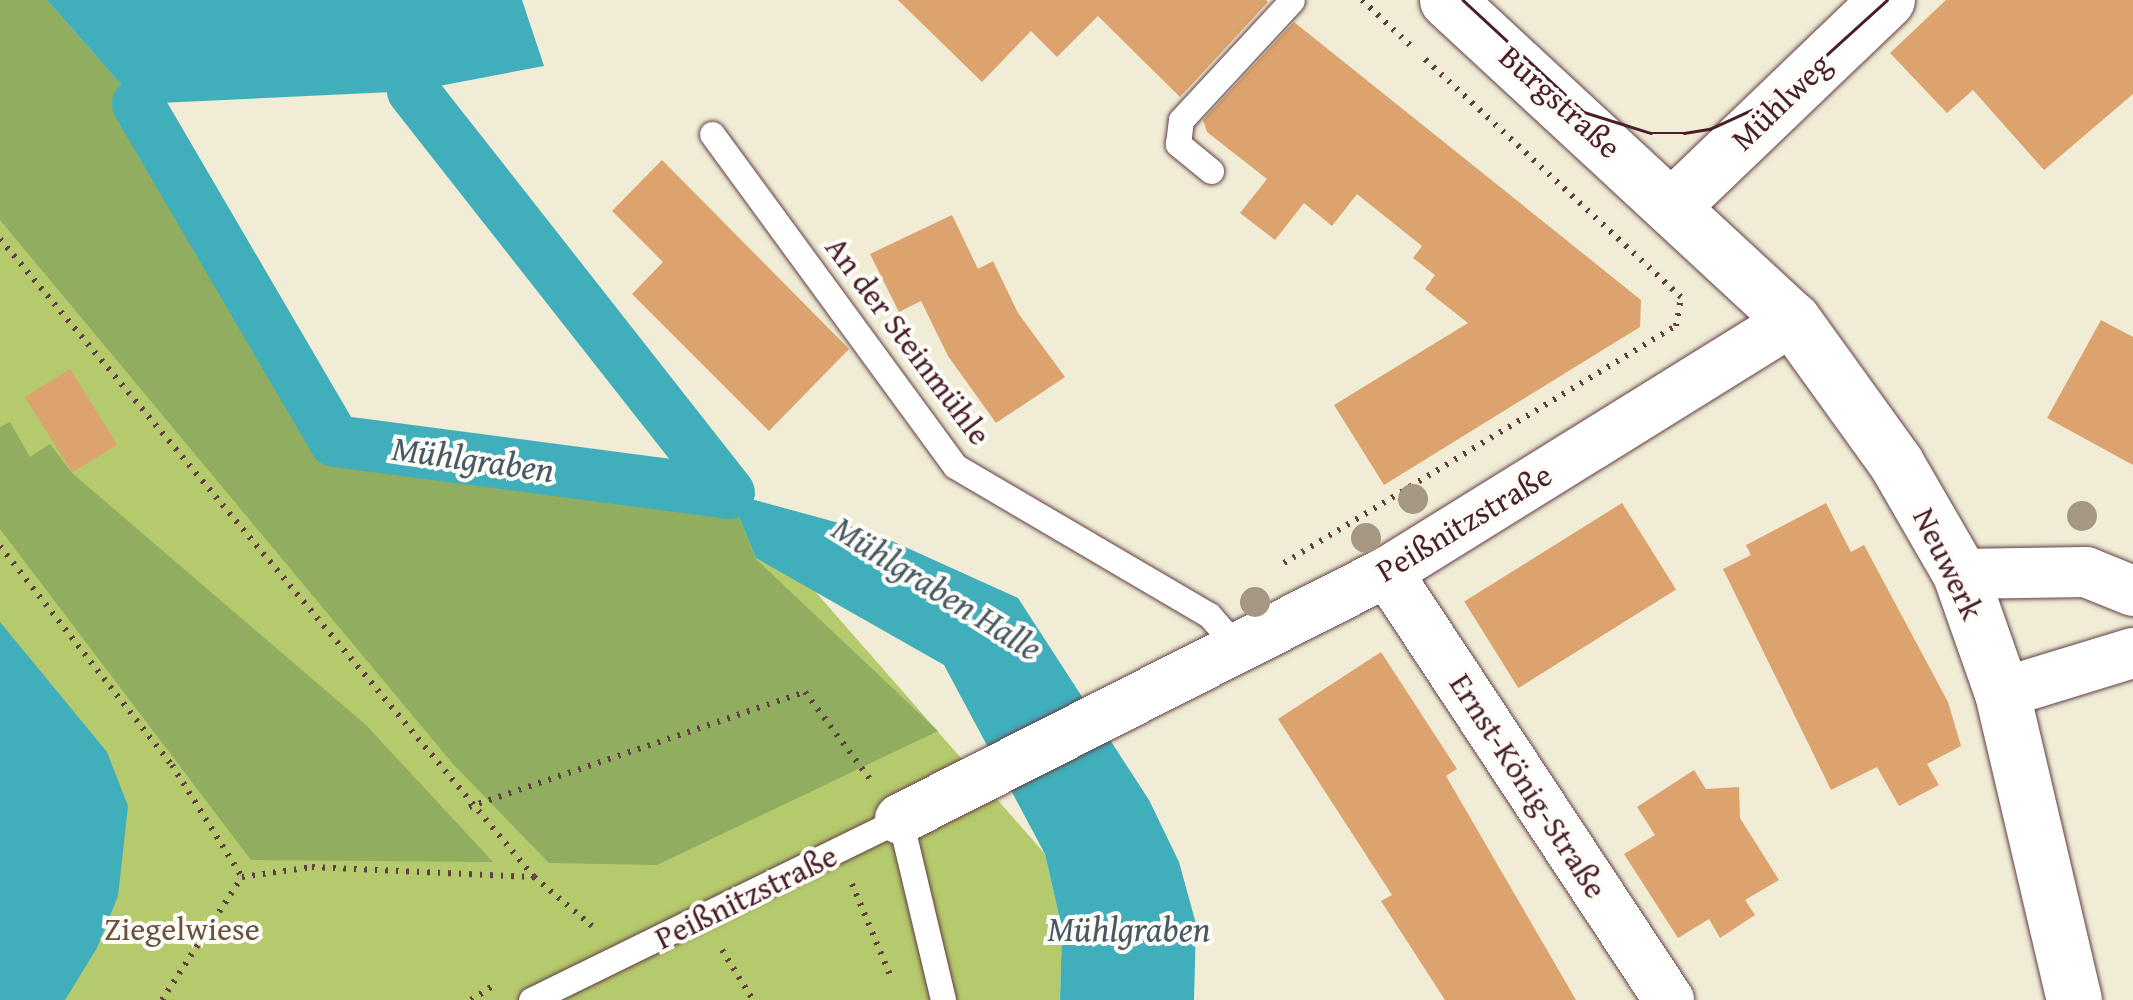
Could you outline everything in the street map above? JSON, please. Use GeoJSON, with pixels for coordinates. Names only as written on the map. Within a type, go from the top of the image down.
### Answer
{"type":"FeatureCollection","features":[{"type":"Feature","properties":{"kind":"street","name":"Burgstraße"},"geometry":{"type":"LineString","coordinates":[[1447,0],[1674,204]]}},
{"type":"Feature","properties":{"kind":"street","name":"Mühlweg"},"geometry":{"type":"LineString","coordinates":[[1674,204],[1887,0]]}},
{"type":"Feature","properties":{"kind":"street","name":"Neuwerk"},"geometry":{"type":"LineString","coordinates":[[1674,204],[1793,320],[1896,464],[1960,574],[2002,693],[2074,1000]]}},
{"type":"Feature","properties":{"kind":"street","name":"Peißnitzstraße"},"geometry":{"type":"LineString","coordinates":[[900,819],[1123,702],[1220,629],[1388,572],[1793,320]]}},
{"type":"Feature","properties":{"kind":"street","name":"Ernst-König-Straße"},"geometry":{"type":"LineString","coordinates":[[1388,572],[1669,1000]]}},
{"type":"Feature","properties":{"kind":"street"},"geometry":{"type":"LineString","coordinates":[[1960,574],[2086,572],[2133,591]]}},
{"type":"Feature","properties":{"kind":"street"},"geometry":{"type":"LineString","coordinates":[[2002,693],[2133,653]]}},
{"type":"Feature","properties":{"kind":"lane"},"geometry":{"type":"LineString","coordinates":[[1212,170],[1178,144],[1181,120],[1292,0]]}},
{"type":"Feature","properties":{"kind":"lane","name":"An der Steinmühle"},"geometry":{"type":"LineString","coordinates":[[712,134],[955,466],[1220,629]]}},
{"type":"Feature","properties":{"kind":"lane"},"geometry":{"type":"LineString","coordinates":[[900,819],[943,1000]]}},
{"type":"Feature","properties":{"kind":"lane","name":"Peißnitzstraße"},"geometry":{"type":"LineString","coordinates":[[531,1000],[839,853],[900,819]]}},
{"type":"Feature","properties":{"kind":"path"},"geometry":{"type":"LineString","coordinates":[[1220,629],[1676,326],[1681,297],[1362,0]]}},
{"type":"Feature","properties":{"kind":"path"},"geometry":{"type":"LineString","coordinates":[[0,239],[469,807],[534,877],[626,956]]}},
{"type":"Feature","properties":{"kind":"path"},"geometry":{"type":"LineString","coordinates":[[0,546],[172,765],[242,877]]}},
{"type":"Feature","properties":{"kind":"path"},"geometry":{"type":"LineString","coordinates":[[469,807],[805,692],[900,819]]}},
{"type":"Feature","properties":{"kind":"path"},"geometry":{"type":"LineString","coordinates":[[839,853],[890,975]]}},
{"type":"Feature","properties":{"kind":"path"},"geometry":{"type":"LineString","coordinates":[[162,1000],[242,877],[312,866],[534,877]]}},
{"type":"Feature","properties":{"kind":"path"},"geometry":{"type":"LineString","coordinates":[[702,919],[753,1000]]}},
{"type":"Feature","properties":{"kind":"green space","name":"Ziegelwiese"},"geometry":{"type":"Polygon","coordinates":[[[0,0],[47,0],[138,104],[335,441],[729,493],[1045,854],[1062,929],[1060,1000],[0,1000],[0,0]]]}},
{"type":"Feature","properties":{"kind":"green space"},"geometry":{"type":"Polygon","coordinates":[[[0,0],[47,0],[138,104],[335,441],[729,493],[756,559],[938,731],[657,865],[549,863],[453,764],[0,220],[0,0]]]}},
{"type":"Feature","properties":{"kind":"green space"},"geometry":{"type":"Polygon","coordinates":[[[10,422],[30,457],[50,444],[72,473],[366,725],[493,862],[251,860],[0,529],[0,427],[10,422]]]}},
{"type":"Feature","properties":{"kind":"water"},"geometry":{"type":"Polygon","coordinates":[[[47,0],[522,0],[544,66],[413,91],[138,104],[47,0]]]}},
{"type":"Feature","properties":{"kind":"water","name":"Mühlgraben"},"geometry":{"type":"Polygon","coordinates":[[[729,493],[872,532],[1018,598],[1149,800],[1179,862],[1196,924],[1194,1000],[1060,1000],[1062,929],[1045,854],[944,665],[756,558],[729,493]]]}},
{"type":"Feature","properties":{"kind":"water"},"geometry":{"type":"Polygon","coordinates":[[[0,622],[107,752],[128,806],[118,896],[97,948],[65,1000],[0,1000],[0,622]]]}},
{"type":"Feature","properties":{"kind":"building"},"geometry":{"type":"Polygon","coordinates":[[[898,0],[1268,2],[1180,97],[1098,16],[1057,57],[1031,31],[982,82],[898,0]]]}},
{"type":"Feature","properties":{"kind":"building"},"geometry":{"type":"Polygon","coordinates":[[[1946,0],[2133,0],[2133,94],[2044,170],[1973,90],[1947,113],[1890,53],[1946,0]]]}},
{"type":"Feature","properties":{"kind":"building"},"geometry":{"type":"Polygon","coordinates":[[[1294,22],[1641,300],[1640,327],[1384,485],[1334,405],[1468,323],[1425,289],[1435,275],[1413,258],[1422,246],[1357,194],[1332,226],[1304,203],[1275,240],[1240,213],[1267,179],[1207,132],[1203,120],[1294,22]]]}},
{"type":"Feature","properties":{"kind":"building"},"geometry":{"type":"Polygon","coordinates":[[[662,160],[849,349],[769,431],[632,294],[663,262],[612,211],[662,160]]]}},
{"type":"Feature","properties":{"kind":"building"},"geometry":{"type":"Polygon","coordinates":[[[952,215],[978,269],[993,261],[1018,313],[1065,377],[996,423],[948,356],[921,301],[899,312],[870,254],[952,215]]]}},
{"type":"Feature","properties":{"kind":"building"},"geometry":{"type":"Polygon","coordinates":[[[2101,320],[2133,337],[2133,465],[2047,418],[2101,320]]]}},
{"type":"Feature","properties":{"kind":"building"},"geometry":{"type":"Polygon","coordinates":[[[70,369],[117,444],[72,473],[25,397],[70,369]]]}},
{"type":"Feature","properties":{"kind":"building"},"geometry":{"type":"Polygon","coordinates":[[[1622,503],[1676,590],[1518,688],[1464,602],[1622,503]]]}},
{"type":"Feature","properties":{"kind":"building"},"geometry":{"type":"Polygon","coordinates":[[[1826,503],[1851,552],[1864,545],[1948,702],[1961,746],[1927,764],[1939,785],[1899,806],[1877,767],[1831,790],[1723,569],[1751,555],[1746,545],[1826,503]]]}},
{"type":"Feature","properties":{"kind":"building"},"geometry":{"type":"Polygon","coordinates":[[[1381,652],[1457,769],[1446,776],[1576,1000],[1445,1000],[1381,901],[1392,895],[1278,719],[1381,652]]]}},
{"type":"Feature","properties":{"kind":"building"},"geometry":{"type":"Polygon","coordinates":[[[1694,770],[1706,789],[1739,787],[1740,818],[1779,880],[1745,900],[1755,915],[1720,938],[1709,919],[1678,938],[1624,854],[1655,835],[1637,807],[1694,770]]]}},
{"type":"Feature","properties":{"kind":"waterway","name":"Mühlgraben"},"geometry":{"type":"LineString","coordinates":[[413,91],[729,493]]}},
{"type":"Feature","properties":{"kind":"waterway","name":"Mühlgraben"},"geometry":{"type":"LineString","coordinates":[[138,104],[335,441],[729,493]]}},
{"type":"Feature","properties":{"kind":"tram line"},"geometry":{"type":"LineString","coordinates":[[1463,0],[1584,112],[1651,133],[1710,129],[1780,97],[1887,0]]}},
{"type":"Feature","properties":{"kind":"water label","name":"Mühlgraben Halle"},"geometry":{"type":"Point","coordinates":[937,588]}}]}
